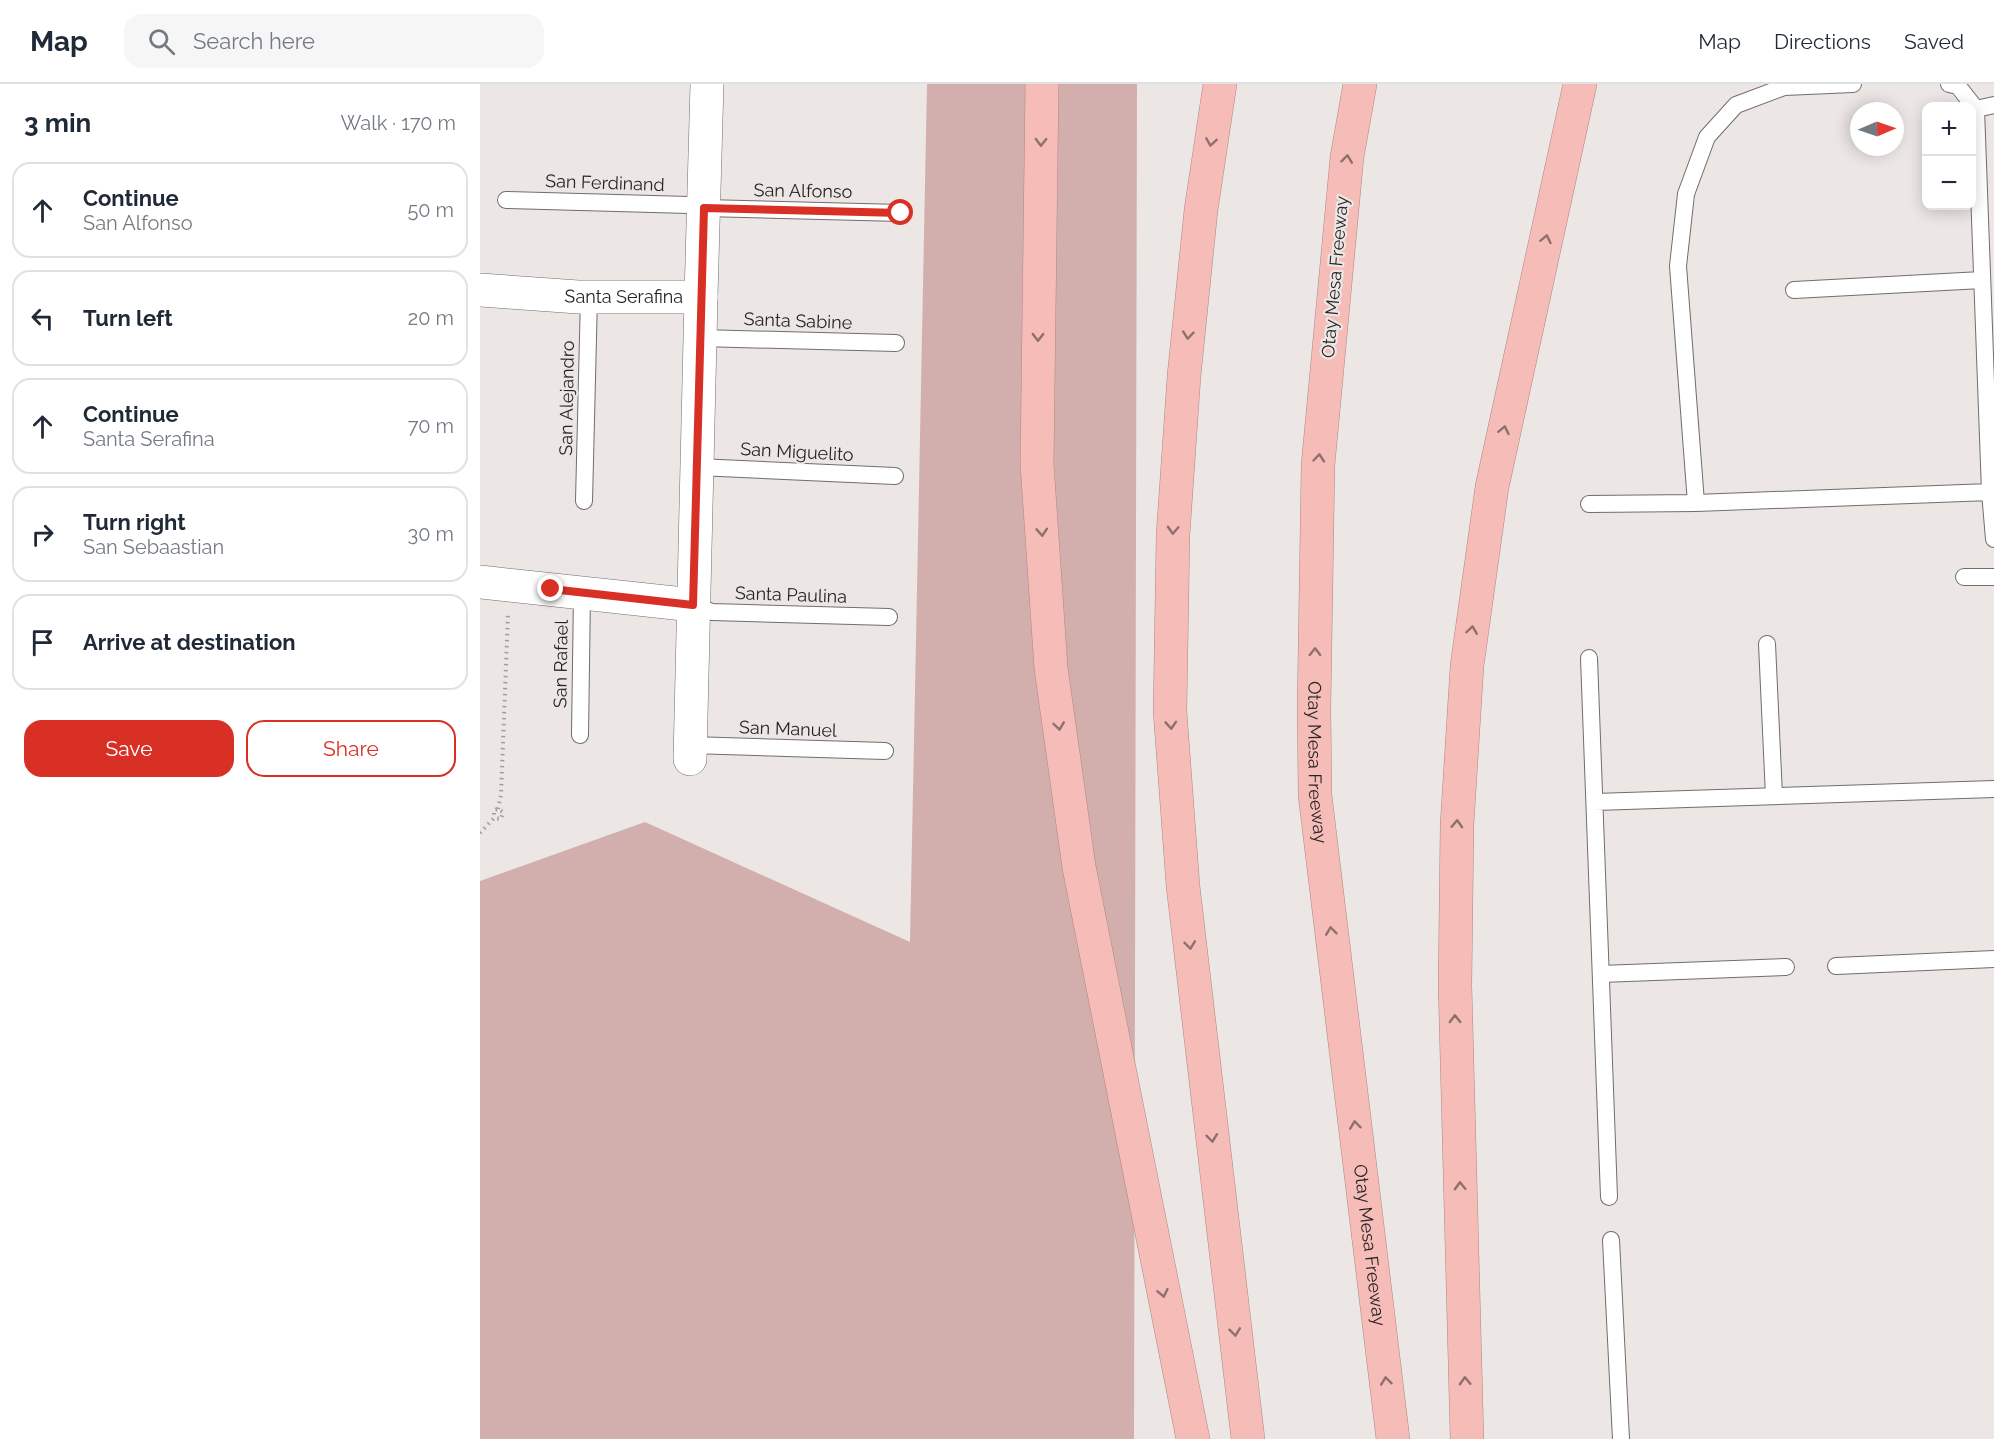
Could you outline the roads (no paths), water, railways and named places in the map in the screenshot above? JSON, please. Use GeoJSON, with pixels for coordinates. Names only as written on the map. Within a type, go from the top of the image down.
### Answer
{"type":"FeatureCollection","features":[{"type":"Feature","properties":{"kind":"highway"},"geometry":{"type":"LineString","coordinates":[[1042,84],[1037,464],[1051,668],[1079,867],[1193,1439]]}},
{"type":"Feature","properties":{"kind":"highway"},"geometry":{"type":"LineString","coordinates":[[1220,84],[1201,210],[1184,376],[1173,535],[1170,711],[1183,886],[1248,1439]]}},
{"type":"Feature","properties":{"kind":"highway","name":"Otay Mesa Freeway"},"geometry":{"type":"LineString","coordinates":[[1360,84],[1347,157],[1318,465],[1315,795],[1393,1439]]}},
{"type":"Feature","properties":{"kind":"highway"},"geometry":{"type":"LineString","coordinates":[[1467,1439],[1455,985],[1457,825],[1467,666],[1492,487],[1580,84]]}},
{"type":"Feature","properties":{"kind":"street"},"geometry":{"type":"LineString","coordinates":[[701,297],[706,84]]}},
{"type":"Feature","properties":{"kind":"street","name":"Santa Serafina"},"geometry":{"type":"LineString","coordinates":[[480,290],[589,296],[701,297],[690,752]]}},
{"type":"Feature","properties":{"kind":"street"},"geometry":{"type":"LineString","coordinates":[[480,582],[693,605]]}},
{"type":"Feature","properties":{"kind":"lane"},"geometry":{"type":"LineString","coordinates":[[1696,503],[1678,266],[1686,194],[1707,137],[1736,105],[1784,87],[1854,84]]}},
{"type":"Feature","properties":{"kind":"lane"},"geometry":{"type":"LineString","coordinates":[[1949,84],[1958,86],[1971,102]]}},
{"type":"Feature","properties":{"kind":"lane"},"geometry":{"type":"LineString","coordinates":[[1994,105],[1976,109],[1982,280],[1989,307],[1990,492],[1994,538]]}},
{"type":"Feature","properties":{"kind":"lane","name":"San Ferdinand"},"geometry":{"type":"LineString","coordinates":[[506,200],[689,205],[704,208]]}},
{"type":"Feature","properties":{"kind":"lane","name":"San Alfonso"},"geometry":{"type":"LineString","coordinates":[[704,208],[901,213]]}},
{"type":"Feature","properties":{"kind":"lane"},"geometry":{"type":"LineString","coordinates":[[1794,290],[1982,280]]}},
{"type":"Feature","properties":{"kind":"lane","name":"San Alejandro"},"geometry":{"type":"LineString","coordinates":[[584,501],[589,296]]}},
{"type":"Feature","properties":{"kind":"lane","name":"Santa Sabine"},"geometry":{"type":"LineString","coordinates":[[700,338],[896,343]]}},
{"type":"Feature","properties":{"kind":"lane","name":"San Miguelito"},"geometry":{"type":"LineString","coordinates":[[697,467],[895,476]]}},
{"type":"Feature","properties":{"kind":"lane"},"geometry":{"type":"LineString","coordinates":[[1589,504],[1696,503],[1990,492]]}},
{"type":"Feature","properties":{"kind":"lane"},"geometry":{"type":"LineString","coordinates":[[1964,577],[1994,577]]}},
{"type":"Feature","properties":{"kind":"lane","name":"San Rafael"},"geometry":{"type":"LineString","coordinates":[[580,735],[582,593]]}},
{"type":"Feature","properties":{"kind":"lane","name":"Santa Paulina"},"geometry":{"type":"LineString","coordinates":[[693,605],[712,612],[889,617]]}},
{"type":"Feature","properties":{"kind":"lane"},"geometry":{"type":"LineString","coordinates":[[1767,644],[1774,796]]}},
{"type":"Feature","properties":{"kind":"lane"},"geometry":{"type":"LineString","coordinates":[[1589,658],[1609,1197]]}},
{"type":"Feature","properties":{"kind":"lane","name":"San Manuel"},"geometry":{"type":"LineString","coordinates":[[690,752],[885,751]]}},
{"type":"Feature","properties":{"kind":"lane"},"geometry":{"type":"LineString","coordinates":[[1595,802],[1994,789]]}},
{"type":"Feature","properties":{"kind":"lane"},"geometry":{"type":"LineString","coordinates":[[1836,966],[1994,959]]}},
{"type":"Feature","properties":{"kind":"lane"},"geometry":{"type":"LineString","coordinates":[[1601,974],[1786,967]]}},
{"type":"Feature","properties":{"kind":"lane"},"geometry":{"type":"LineString","coordinates":[[1611,1240],[1621,1439]]}}]}
